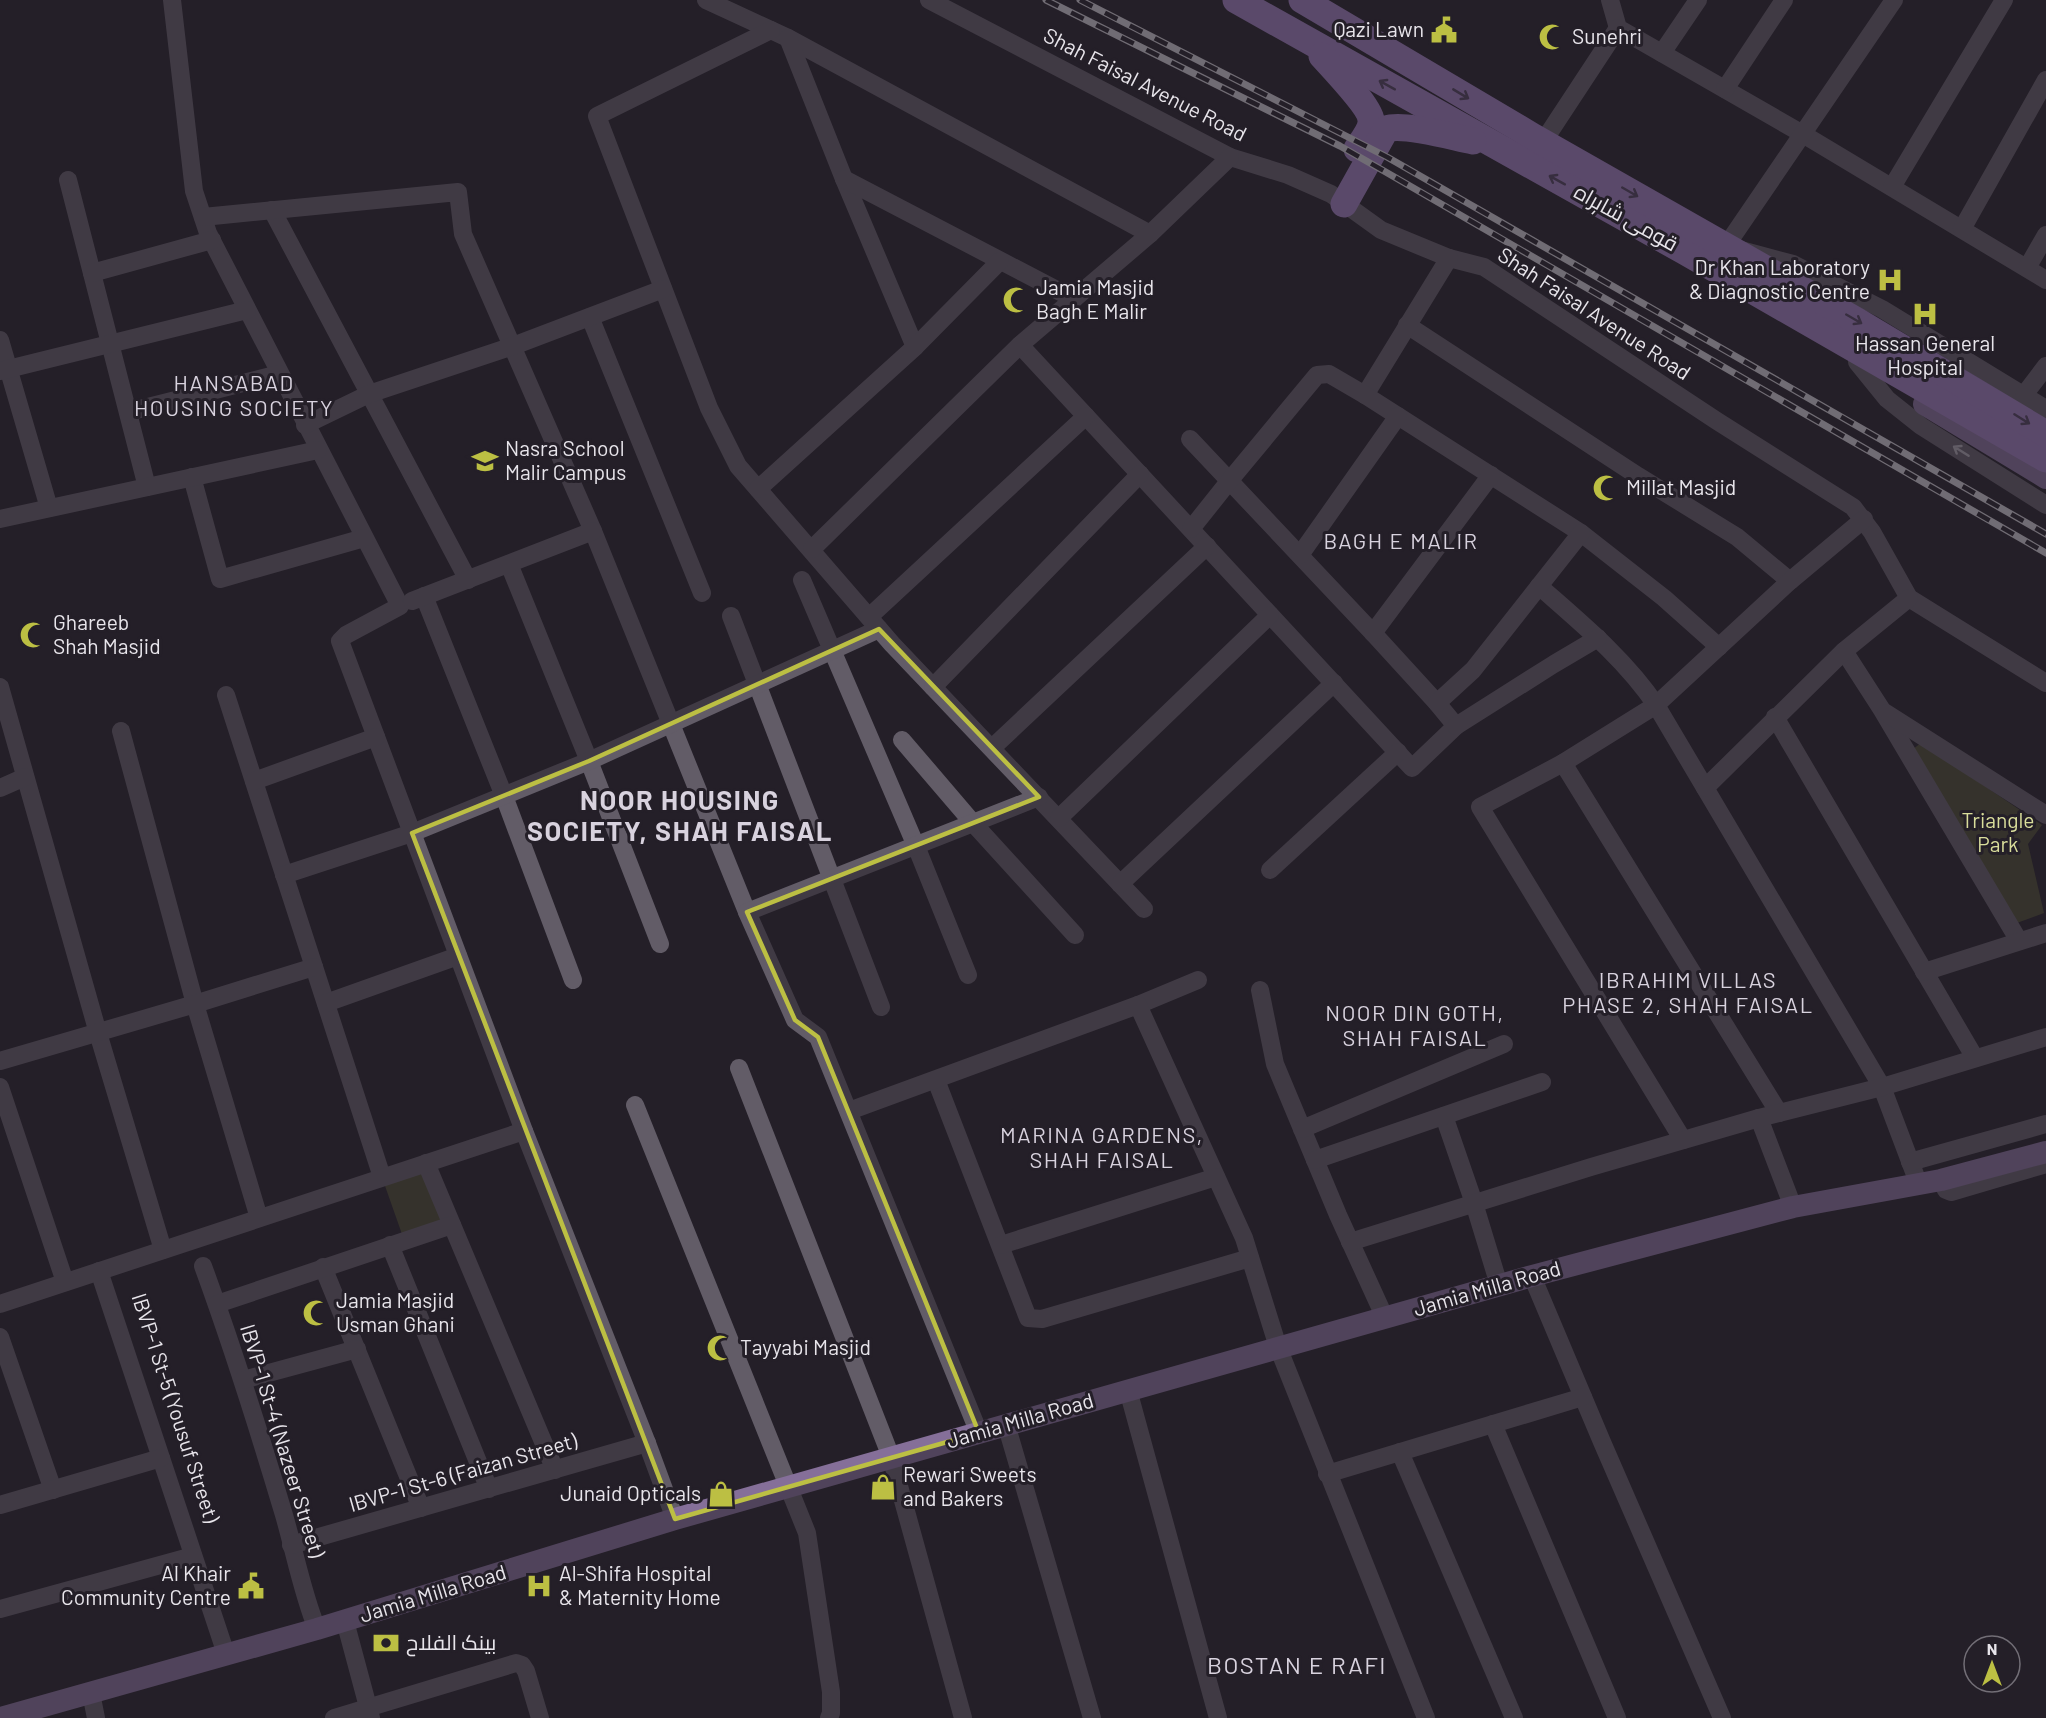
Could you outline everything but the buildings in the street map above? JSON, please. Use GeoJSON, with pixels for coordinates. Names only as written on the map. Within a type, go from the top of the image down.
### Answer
{"type":"FeatureCollection","features":[{"type":"Feature","properties":{"kind":"highway","name":"قومی شاہراہ"},"geometry":{"type":"LineString","coordinates":[[1236,0],[1824,330],[2046,459]]}},
{"type":"Feature","properties":{"kind":"highway","name":"قومی شاہراہ"},"geometry":{"type":"LineString","coordinates":[[1302,0],[1543,142],[1857,321],[2046,434]]}},
{"type":"Feature","properties":{"kind":"highway"},"geometry":{"type":"LineString","coordinates":[[1311,42],[1365,105],[1371,116],[1368,131],[1337,199]]}},
{"type":"Feature","properties":{"kind":"highway"},"geometry":{"type":"LineString","coordinates":[[1337,199],[1386,129],[1394,126],[1495,145]]}},
{"type":"Feature","properties":{"kind":"main road"},"geometry":{"type":"LineString","coordinates":[[1824,330],[1857,362],[2046,478]]}},
{"type":"Feature","properties":{"kind":"main road","name":"Jamia Milla Road"},"geometry":{"type":"LineString","coordinates":[[1,1718],[317,1629],[789,1486],[1499,1285],[1793,1207],[1930,1183],[2046,1152]]}},
{"type":"Feature","properties":{"kind":"street"},"geometry":{"type":"LineString","coordinates":[[172,0],[194,191],[203,217],[212,240],[279,374],[400,606]]}},
{"type":"Feature","properties":{"kind":"street"},"geometry":{"type":"LineString","coordinates":[[706,0],[788,38],[1150,234]]}},
{"type":"Feature","properties":{"kind":"street","name":"Shah Faisal Avenue Road"},"geometry":{"type":"LineString","coordinates":[[929,0],[1230,157],[1288,175],[1337,199],[1382,230],[1449,258],[1484,267],[1716,421],[1853,507],[1864,519],[1909,598],[2046,683]]}},
{"type":"Feature","properties":{"kind":"street"},"geometry":{"type":"LineString","coordinates":[[1610,0],[1618,28],[1802,133],[2046,280]]}},
{"type":"Feature","properties":{"kind":"street"},"geometry":{"type":"LineString","coordinates":[[1662,53],[1698,0]]}},
{"type":"Feature","properties":{"kind":"street"},"geometry":{"type":"LineString","coordinates":[[1725,89],[1784,0]]}},
{"type":"Feature","properties":{"kind":"street"},"geometry":{"type":"LineString","coordinates":[[1894,0],[1726,246],[1793,264],[1882,309],[2046,409]]}},
{"type":"Feature","properties":{"kind":"street"},"geometry":{"type":"LineString","coordinates":[[1892,187],[2004,0]]}},
{"type":"Feature","properties":{"kind":"street"},"geometry":{"type":"LineString","coordinates":[[1543,142],[1618,28]]}},
{"type":"Feature","properties":{"kind":"street"},"geometry":{"type":"LineString","coordinates":[[771,30],[597,116],[709,408],[738,466],[874,623],[1144,909]]}},
{"type":"Feature","properties":{"kind":"street"},"geometry":{"type":"LineString","coordinates":[[788,38],[844,179],[915,347]]}},
{"type":"Feature","properties":{"kind":"street"},"geometry":{"type":"LineString","coordinates":[[1962,229],[2046,80]]}},
{"type":"Feature","properties":{"kind":"street"},"geometry":{"type":"LineString","coordinates":[[812,549],[1020,345],[1150,234],[1230,157]]}},
{"type":"Feature","properties":{"kind":"street"},"geometry":{"type":"LineString","coordinates":[[844,179],[1074,299]]}},
{"type":"Feature","properties":{"kind":"street"},"geometry":{"type":"LineString","coordinates":[[68,180],[147,487]]}},
{"type":"Feature","properties":{"kind":"street"},"geometry":{"type":"LineString","coordinates":[[203,217],[458,192],[463,234],[593,531],[747,912],[795,1020],[818,1036],[979,1433]]}},
{"type":"Feature","properties":{"kind":"street"},"geometry":{"type":"LineString","coordinates":[[272,210],[468,579]]}},
{"type":"Feature","properties":{"kind":"street"},"geometry":{"type":"LineString","coordinates":[[2027,268],[2046,235]]}},
{"type":"Feature","properties":{"kind":"street"},"geometry":{"type":"LineString","coordinates":[[92,273],[212,240]]}},
{"type":"Feature","properties":{"kind":"street"},"geometry":{"type":"LineString","coordinates":[[1365,394],[1449,258]]}},
{"type":"Feature","properties":{"kind":"street"},"geometry":{"type":"LineString","coordinates":[[758,489],[915,347],[1000,261]]}},
{"type":"Feature","properties":{"kind":"street"},"geometry":{"type":"LineString","coordinates":[[305,425],[369,394],[513,346],[663,289]]}},
{"type":"Feature","properties":{"kind":"street"},"geometry":{"type":"LineString","coordinates":[[4,370],[247,310]]}},
{"type":"Feature","properties":{"kind":"street"},"geometry":{"type":"LineString","coordinates":[[590,317],[702,593]]}},
{"type":"Feature","properties":{"kind":"street"},"geometry":{"type":"LineString","coordinates":[[1407,325],[1737,537],[1790,581]]}},
{"type":"Feature","properties":{"kind":"street"},"geometry":{"type":"LineString","coordinates":[[0,340],[4,370],[49,508]]}},
{"type":"Feature","properties":{"kind":"street"},"geometry":{"type":"LineString","coordinates":[[1020,345],[1412,768],[1456,726],[1599,638]]}},
{"type":"Feature","properties":{"kind":"street"},"geometry":{"type":"LineString","coordinates":[[1857,362],[1887,399],[1921,426],[2046,505]]}},
{"type":"Feature","properties":{"kind":"street"},"geometry":{"type":"LineString","coordinates":[[2024,395],[2046,366]]}},
{"type":"Feature","properties":{"kind":"street"},"geometry":{"type":"LineString","coordinates":[[128,412],[279,374]]}},
{"type":"Feature","properties":{"kind":"street"},"geometry":{"type":"LineString","coordinates":[[1191,529],[1317,375],[1329,374],[1365,394],[1581,533],[1664,598],[1719,647]]}},
{"type":"Feature","properties":{"kind":"street"},"geometry":{"type":"LineString","coordinates":[[284,874],[412,833],[504,796],[831,651],[874,623],[1086,416]]}},
{"type":"Feature","properties":{"kind":"street"},"geometry":{"type":"LineString","coordinates":[[1300,555],[1398,416]]}},
{"type":"Feature","properties":{"kind":"street"},"geometry":{"type":"LineString","coordinates":[[1190,439],[1373,633],[1456,726]]}},
{"type":"Feature","properties":{"kind":"street"},"geometry":{"type":"LineString","coordinates":[[0,519],[318,450]]}},
{"type":"Feature","properties":{"kind":"street"},"geometry":{"type":"LineString","coordinates":[[933,687],[1140,474]]}},
{"type":"Feature","properties":{"kind":"street"},"geometry":{"type":"LineString","coordinates":[[1373,633],[1491,475]]}},
{"type":"Feature","properties":{"kind":"street"},"geometry":{"type":"LineString","coordinates":[[192,477],[220,579],[364,538]]}},
{"type":"Feature","properties":{"kind":"street"},"geometry":{"type":"LineString","coordinates":[[1683,1140],[1480,807],[1563,763],[1656,705],[1790,581],[1864,519]]}},
{"type":"Feature","properties":{"kind":"street"},"geometry":{"type":"LineString","coordinates":[[593,531],[400,606],[346,635],[340,641],[524,1131],[648,1443],[675,1519]]}},
{"type":"Feature","properties":{"kind":"street"},"geometry":{"type":"LineString","coordinates":[[1437,703],[1473,670],[1581,533]]}},
{"type":"Feature","properties":{"kind":"street"},"geometry":{"type":"LineString","coordinates":[[992,748],[1207,546]]}},
{"type":"Feature","properties":{"kind":"street"},"geometry":{"type":"LineString","coordinates":[[509,564],[589,760],[660,944]]}},
{"type":"Feature","properties":{"kind":"street"},"geometry":{"type":"LineString","coordinates":[[802,579],[916,846],[968,975]]}},
{"type":"Feature","properties":{"kind":"street"},"geometry":{"type":"LineString","coordinates":[[1539,586],[1599,638],[1643,686],[1656,705],[1882,1087],[1910,1162],[1930,1183],[1951,1192],[2046,1164]]}},
{"type":"Feature","properties":{"kind":"street"},"geometry":{"type":"LineString","coordinates":[[424,596],[504,796],[573,980]]}},
{"type":"Feature","properties":{"kind":"street"},"geometry":{"type":"LineString","coordinates":[[1705,788],[1844,651],[1909,598]]}},
{"type":"Feature","properties":{"kind":"street"},"geometry":{"type":"LineString","coordinates":[[1059,818],[1270,615]]}},
{"type":"Feature","properties":{"kind":"street"},"geometry":{"type":"LineString","coordinates":[[731,616],[881,1007]]}},
{"type":"Feature","properties":{"kind":"street"},"geometry":{"type":"LineString","coordinates":[[1844,651],[1882,710],[2019,941]]}},
{"type":"Feature","properties":{"kind":"street"},"geometry":{"type":"LineString","coordinates":[[1120,884],[1334,683]]}},
{"type":"Feature","properties":{"kind":"street"},"geometry":{"type":"LineString","coordinates":[[0,687],[98,1033],[163,1250]]}},
{"type":"Feature","properties":{"kind":"street"},"geometry":{"type":"LineString","coordinates":[[226,695],[382,1177]]}},
{"type":"Feature","properties":{"kind":"street"},"geometry":{"type":"LineString","coordinates":[[1882,710],[2046,814]]}},
{"type":"Feature","properties":{"kind":"street"},"geometry":{"type":"LineString","coordinates":[[1775,717],[1975,1058]]}},
{"type":"Feature","properties":{"kind":"street"},"geometry":{"type":"LineString","coordinates":[[121,731],[195,1005],[259,1218]]}},
{"type":"Feature","properties":{"kind":"street"},"geometry":{"type":"LineString","coordinates":[[254,781],[376,737]]}},
{"type":"Feature","properties":{"kind":"street"},"geometry":{"type":"LineString","coordinates":[[902,740],[973,823],[1075,935]]}},
{"type":"Feature","properties":{"kind":"street"},"geometry":{"type":"LineString","coordinates":[[1270,870],[1398,752]]}},
{"type":"Feature","properties":{"kind":"street"},"geometry":{"type":"LineString","coordinates":[[1563,763],[1779,1113]]}},
{"type":"Feature","properties":{"kind":"street"},"geometry":{"type":"LineString","coordinates":[[0,788],[25,777]]}},
{"type":"Feature","properties":{"kind":"street"},"geometry":{"type":"LineString","coordinates":[[747,912],[1039,797]]}},
{"type":"Feature","properties":{"kind":"street"},"geometry":{"type":"LineString","coordinates":[[1924,972],[2046,933]]}},
{"type":"Feature","properties":{"kind":"street"},"geometry":{"type":"LineString","coordinates":[[326,1003],[458,956]]}},
{"type":"Feature","properties":{"kind":"street"},"geometry":{"type":"LineString","coordinates":[[0,1061],[195,1005],[314,967]]}},
{"type":"Feature","properties":{"kind":"street"},"geometry":{"type":"LineString","coordinates":[[849,1112],[1138,1005],[1198,980]]}},
{"type":"Feature","properties":{"kind":"street"},"geometry":{"type":"LineString","coordinates":[[1260,990],[1275,1064],[1350,1242],[1385,1318]]}},
{"type":"Feature","properties":{"kind":"street"},"geometry":{"type":"LineString","coordinates":[[1138,1005],[1244,1238],[1278,1347],[1426,1718]]}},
{"type":"Feature","properties":{"kind":"street"},"geometry":{"type":"LineString","coordinates":[[1350,1242],[1683,1140],[1882,1087],[2046,1037]]}},
{"type":"Feature","properties":{"kind":"street"},"geometry":{"type":"LineString","coordinates":[[1302,1129],[1504,1044]]}},
{"type":"Feature","properties":{"kind":"street"},"geometry":{"type":"LineString","coordinates":[[739,1068],[891,1457],[963,1718]]}},
{"type":"Feature","properties":{"kind":"street"},"geometry":{"type":"LineString","coordinates":[[936,1080],[1028,1318],[1035,1320],[1250,1258]]}},
{"type":"Feature","properties":{"kind":"street"},"geometry":{"type":"LineString","coordinates":[[1315,1160],[1542,1082]]}},
{"type":"Feature","properties":{"kind":"street"},"geometry":{"type":"LineString","coordinates":[[0,1088],[65,1282]]}},
{"type":"Feature","properties":{"kind":"street"},"geometry":{"type":"LineString","coordinates":[[635,1105],[807,1533],[831,1692],[829,1718]]}},
{"type":"Feature","properties":{"kind":"street"},"geometry":{"type":"LineString","coordinates":[[1444,1116],[1499,1285]]}},
{"type":"Feature","properties":{"kind":"street"},"geometry":{"type":"LineString","coordinates":[[1759,1118],[1793,1207]]}},
{"type":"Feature","properties":{"kind":"street"},"geometry":{"type":"LineString","coordinates":[[1910,1162],[2046,1124]]}},
{"type":"Feature","properties":{"kind":"street"},"geometry":{"type":"LineString","coordinates":[[0,1304],[524,1131]]}},
{"type":"Feature","properties":{"kind":"street"},"geometry":{"type":"LineString","coordinates":[[426,1163],[553,1464]]}},
{"type":"Feature","properties":{"kind":"street"},"geometry":{"type":"LineString","coordinates":[[426,1163],[553,1464]]}},
{"type":"Feature","properties":{"kind":"street"},"geometry":{"type":"LineString","coordinates":[[1001,1245],[1216,1177]]}},
{"type":"Feature","properties":{"kind":"street"},"geometry":{"type":"LineString","coordinates":[[217,1304],[452,1225]]}},
{"type":"Feature","properties":{"kind":"street"},"geometry":{"type":"LineString","coordinates":[[390,1245],[489,1489]]}},
{"type":"Feature","properties":{"kind":"street","name":"IBVP-1 St-4 (Nazeer Street)"},"geometry":{"type":"LineString","coordinates":[[203,1266],[243,1380],[286,1522],[300,1581],[317,1629]]}},
{"type":"Feature","properties":{"kind":"street"},"geometry":{"type":"LineString","coordinates":[[324,1267],[421,1508]]}},
{"type":"Feature","properties":{"kind":"street"},"geometry":{"type":"LineString","coordinates":[[102,1270],[161,1458],[197,1558],[226,1654]]}},
{"type":"Feature","properties":{"kind":"street","name":"IBVP-1 St-5 (Yousuf Street)"},"geometry":{"type":"LineString","coordinates":[[102,1270],[197,1558]]}},
{"type":"Feature","properties":{"kind":"street"},"geometry":{"type":"LineString","coordinates":[[1532,1276],[1722,1718]]}},
{"type":"Feature","properties":{"kind":"street"},"geometry":{"type":"LineString","coordinates":[[0,1337],[53,1490]]}},
{"type":"Feature","properties":{"kind":"street"},"geometry":{"type":"LineString","coordinates":[[243,1380],[357,1349]]}},
{"type":"Feature","properties":{"kind":"street"},"geometry":{"type":"LineString","coordinates":[[1128,1390],[1218,1718]]}},
{"type":"Feature","properties":{"kind":"street"},"geometry":{"type":"LineString","coordinates":[[1327,1474],[1583,1397]]}},
{"type":"Feature","properties":{"kind":"street"},"geometry":{"type":"LineString","coordinates":[[1006,1424],[1092,1718]]}},
{"type":"Feature","properties":{"kind":"street"},"geometry":{"type":"LineString","coordinates":[[1493,1424],[1617,1718]]}},
{"type":"Feature","properties":{"kind":"street","name":"IBVP-1 St-6 (Faizan Street)"},"geometry":{"type":"LineString","coordinates":[[291,1545],[489,1489],[553,1464],[648,1443]]}},
{"type":"Feature","properties":{"kind":"street"},"geometry":{"type":"LineString","coordinates":[[1400,1452],[1514,1718]]}},
{"type":"Feature","properties":{"kind":"street"},"geometry":{"type":"LineString","coordinates":[[0,1505],[161,1458]]}},
{"type":"Feature","properties":{"kind":"street"},"geometry":{"type":"LineString","coordinates":[[0,1609],[197,1558]]}},
{"type":"Feature","properties":{"kind":"street"},"geometry":{"type":"LineString","coordinates":[[345,1620],[370,1713]]}},
{"type":"Feature","properties":{"kind":"street"},"geometry":{"type":"LineString","coordinates":[[334,1718],[370,1713],[516,1664],[522,1665],[526,1671],[540,1718]]}},
{"type":"Feature","properties":{"kind":"street"},"geometry":{"type":"LineString","coordinates":[[91,1693],[96,1718]]}},
{"type":"Feature","properties":{"kind":"highlighted area"},"geometry":{"type":"Polygon","coordinates":[[[879,629],[1039,797],[747,912],[795,1020],[818,1037],[979,1433],[675,1519],[412,833],[589,761],[879,629]]]}},
{"type":"Feature","properties":{"kind":"green space","name":"Triangle Park"},"geometry":{"type":"Polygon","coordinates":[[[1921,743],[2042,825],[2028,844],[2044,913],[2014,924],[1913,749],[1921,743]]]}},
{"type":"Feature","properties":{"kind":"green space"},"geometry":{"type":"Polygon","coordinates":[[[424,1168],[446,1224],[403,1237],[384,1183],[424,1168]]]}},
{"type":"Feature","properties":{"kind":"railway"},"geometry":{"type":"LineString","coordinates":[[1046,0],[1340,146],[2046,553]]}},
{"type":"Feature","properties":{"kind":"railway"},"geometry":{"type":"LineString","coordinates":[[1080,0],[1387,157],[2046,534]]}},
{"type":"Feature","properties":{"kind":"place","name":"Qazi Lawn"},"geometry":{"type":"Point","coordinates":[1444,30]}},
{"type":"Feature","properties":{"kind":"place","name":"Sunehri"},"geometry":{"type":"Point","coordinates":[1552,37]}},
{"type":"Feature","properties":{"kind":"place","name":"Dr Khan Laboratory & Diagnostic Centre"},"geometry":{"type":"Point","coordinates":[1890,280]}},
{"type":"Feature","properties":{"kind":"place","name":"Jamia Masjid Bagh E Malir"},"geometry":{"type":"Point","coordinates":[1016,300]}},
{"type":"Feature","properties":{"kind":"place","name":"Hassan General Hospital"},"geometry":{"type":"Point","coordinates":[1925,314]}},
{"type":"Feature","properties":{"kind":"place","name":"Nasra School Malir Campus"},"geometry":{"type":"Point","coordinates":[485,461]}},
{"type":"Feature","properties":{"kind":"place","name":"Millat Masjid"},"geometry":{"type":"Point","coordinates":[1606,488]}},
{"type":"Feature","properties":{"kind":"place","name":"Ghareeb Shah Masjid"},"geometry":{"type":"Point","coordinates":[33,635]}},
{"type":"Feature","properties":{"kind":"place","name":"Jamia Masjid Usman Ghani"},"geometry":{"type":"Point","coordinates":[316,1313]}},
{"type":"Feature","properties":{"kind":"place","name":"Tayyabi Masjid"},"geometry":{"type":"Point","coordinates":[720,1348]}},
{"type":"Feature","properties":{"kind":"place","name":"Rewari Sweets and Bakers"},"geometry":{"type":"Point","coordinates":[883,1487]}},
{"type":"Feature","properties":{"kind":"place","name":"Junaid Opticals"},"geometry":{"type":"Point","coordinates":[721,1494]}},
{"type":"Feature","properties":{"kind":"place","name":"Al Khair Community Centre"},"geometry":{"type":"Point","coordinates":[251,1586]}},
{"type":"Feature","properties":{"kind":"place","name":"Al-Shifa Hospital & Maternity Home"},"geometry":{"type":"Point","coordinates":[539,1586]}},
{"type":"Feature","properties":{"kind":"place","name":"بینک الفلاح"},"geometry":{"type":"Point","coordinates":[386,1643]}},
{"type":"Feature","properties":{"kind":"district","name":"HANSABAD HOUSING SOCIETY"},"geometry":{"type":"Point","coordinates":[234,396]}},
{"type":"Feature","properties":{"kind":"district","name":"BAGH E MALIR"},"geometry":{"type":"Point","coordinates":[1401,541]}},
{"type":"Feature","properties":{"kind":"district","name":"NOOR HOUSING SOCIETY, SHAH FAISAL"},"geometry":{"type":"Point","coordinates":[680,816]}},
{"type":"Feature","properties":{"kind":"district","name":"IBRAHIM VILLAS PHASE 2, SHAH FAISAL"},"geometry":{"type":"Point","coordinates":[1688,992]}},
{"type":"Feature","properties":{"kind":"district","name":"NOOR DIN GOTH, SHAH FAISAL"},"geometry":{"type":"Point","coordinates":[1415,1026]}},
{"type":"Feature","properties":{"kind":"district","name":"MARINA GARDENS, SHAH FAISAL"},"geometry":{"type":"Point","coordinates":[1102,1148]}},
{"type":"Feature","properties":{"kind":"district","name":"BOSTAN E RAFI"},"geometry":{"type":"Point","coordinates":[1297,1666]}}]}
